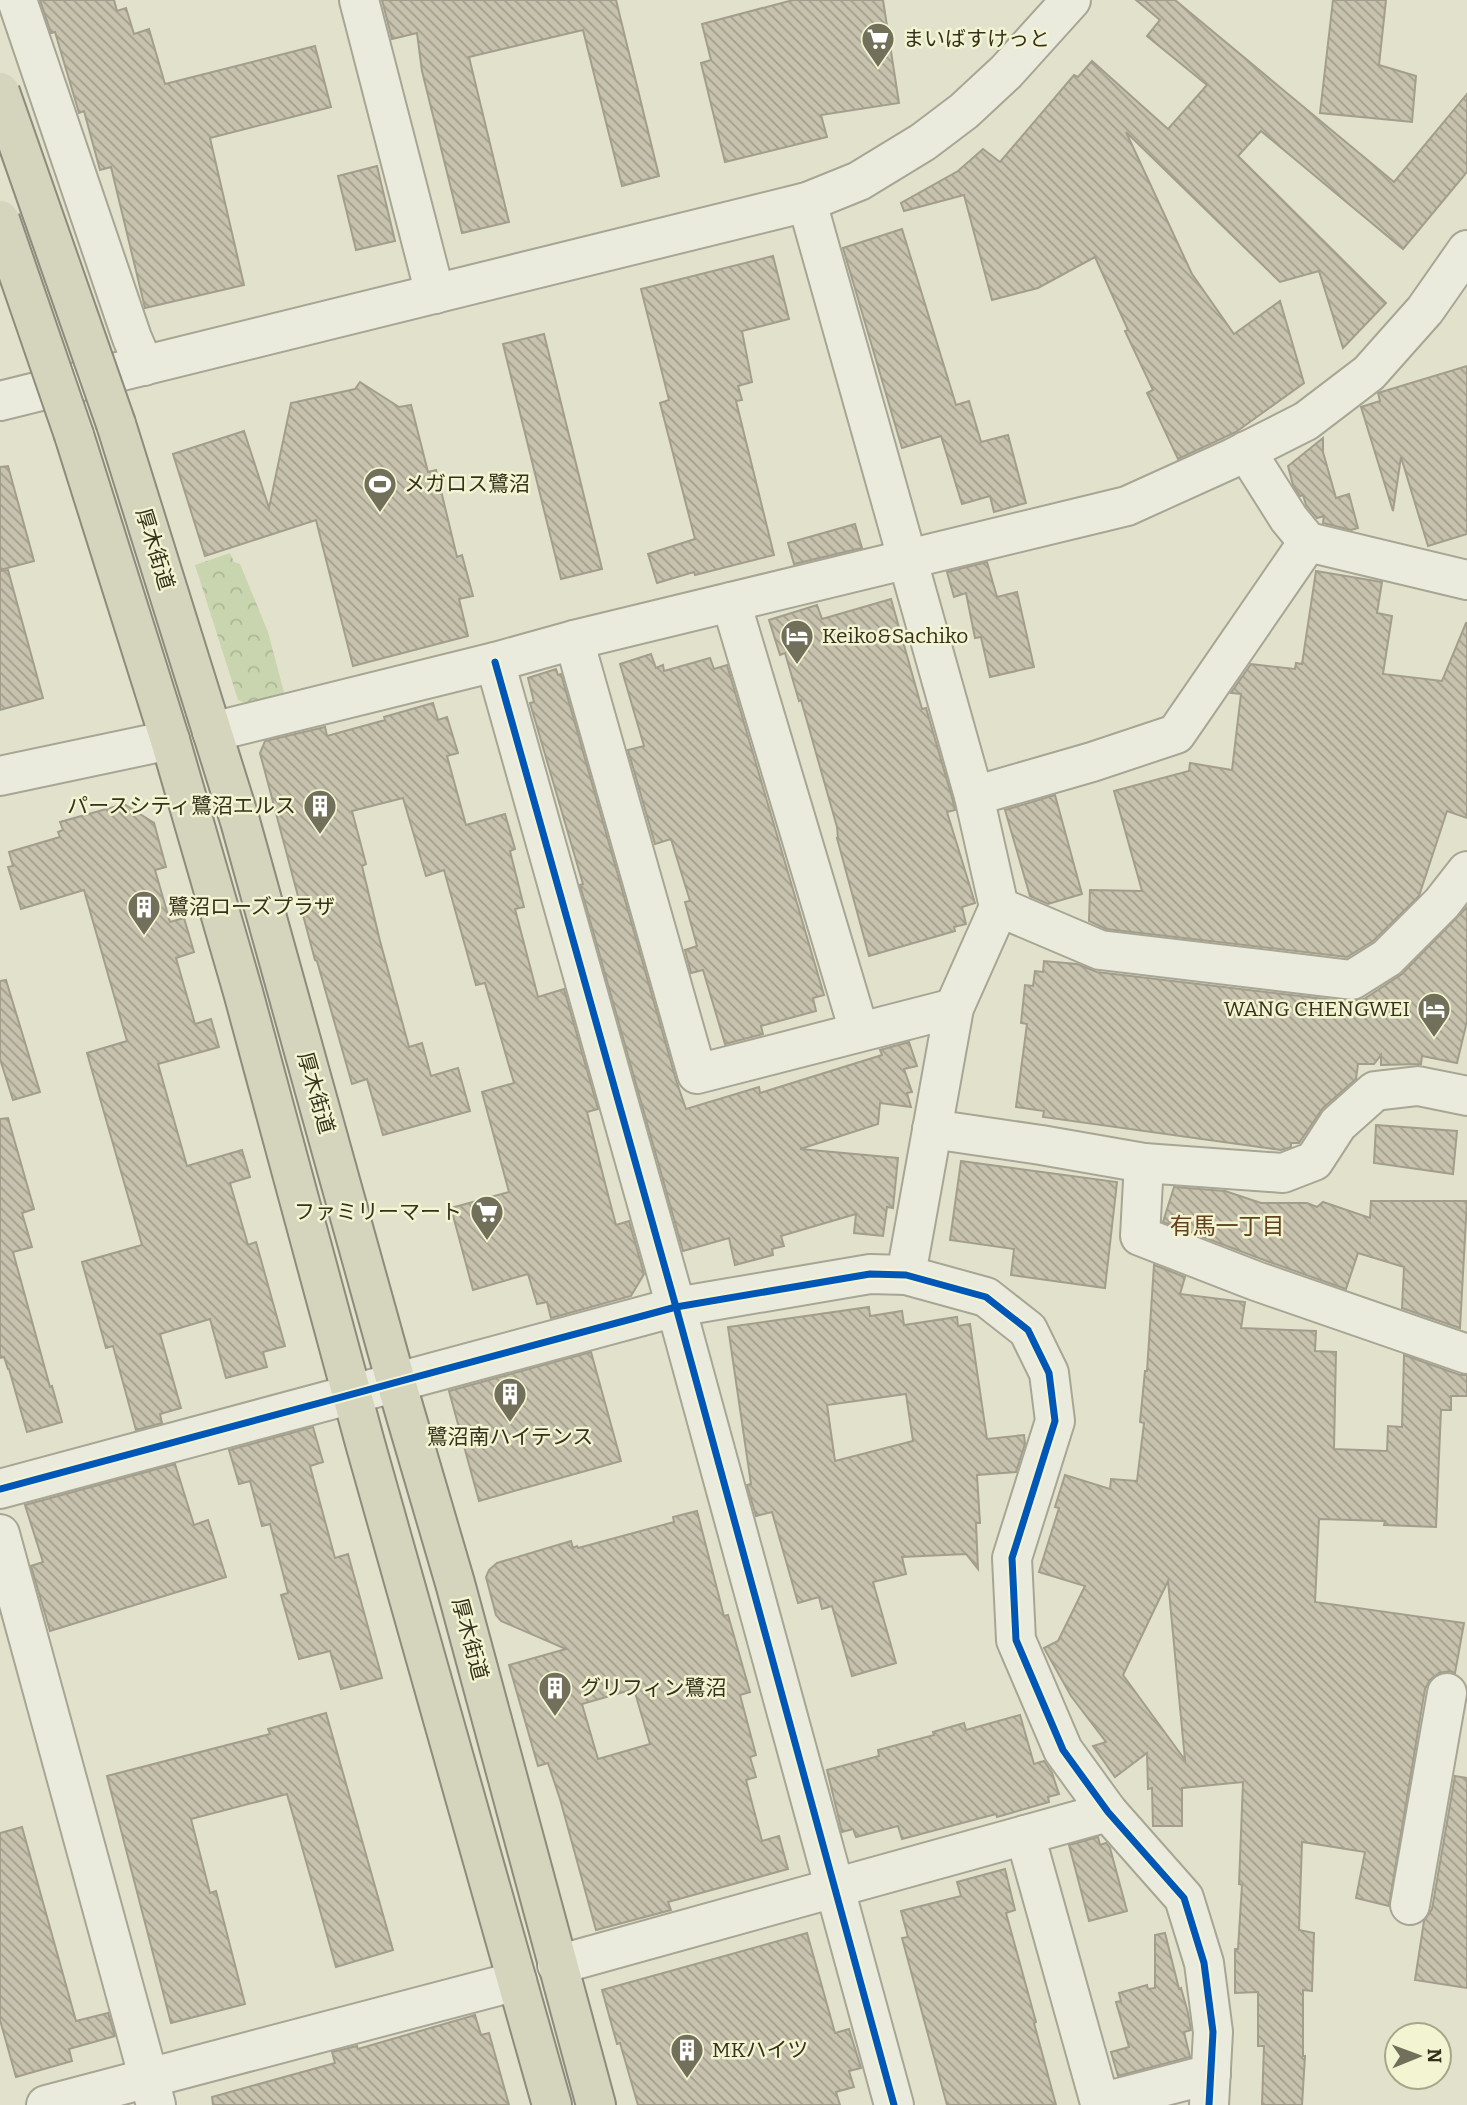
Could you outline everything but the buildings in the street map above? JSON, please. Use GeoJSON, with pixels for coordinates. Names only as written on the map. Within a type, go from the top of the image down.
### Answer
{"type":"FeatureCollection","features":[{"type":"Feature","properties":{"kind":"highway","name":"厚木街道"},"geometry":{"type":"LineString","coordinates":[[0,92],[116,424],[240,821],[396,1382],[455,1583],[596,2105]]}},
{"type":"Feature","properties":{"kind":"highway","name":"厚木街道"},"geometry":{"type":"LineString","coordinates":[[0,220],[74,435],[170,740],[243,992],[351,1394],[552,2105]]}},
{"type":"Feature","properties":{"kind":"street"},"geometry":{"type":"LineString","coordinates":[[17,0],[132,338],[144,366]]}},
{"type":"Feature","properties":{"kind":"street"},"geometry":{"type":"LineString","coordinates":[[359,0],[435,293]]}},
{"type":"Feature","properties":{"kind":"street"},"geometry":{"type":"LineString","coordinates":[[0,401],[807,202],[859,181],[923,142],[964,111],[1006,72],[1040,14],[1071,0]]}},
{"type":"Feature","properties":{"kind":"street"},"geometry":{"type":"LineString","coordinates":[[807,202],[974,796],[999,907],[954,1008],[906,1275]]}},
{"type":"Feature","properties":{"kind":"street"},"geometry":{"type":"LineString","coordinates":[[212,732],[574,640],[1127,506],[1246,452],[1306,421],[1369,373],[1425,310],[1467,250]]}},
{"type":"Feature","properties":{"kind":"street"},"geometry":{"type":"LineString","coordinates":[[1246,452],[1289,519],[1308,542],[1467,580]]}},
{"type":"Feature","properties":{"kind":"street"},"geometry":{"type":"LineString","coordinates":[[974,796],[1092,762],[1176,734],[1308,542]]}},
{"type":"Feature","properties":{"kind":"street"},"geometry":{"type":"LineString","coordinates":[[731,602],[859,1031]]}},
{"type":"Feature","properties":{"kind":"street"},"geometry":{"type":"LineString","coordinates":[[574,640],[697,1074],[954,1008]]}},
{"type":"Feature","properties":{"kind":"street"},"geometry":{"type":"LineString","coordinates":[[495,662],[676,1307],[894,2105]]}},
{"type":"Feature","properties":{"kind":"street"},"geometry":{"type":"LineString","coordinates":[[0,776],[170,740]]}},
{"type":"Feature","properties":{"kind":"street"},"geometry":{"type":"LineString","coordinates":[[999,907],[1100,950],[1352,980],[1387,958],[1442,903],[1467,871]]}},
{"type":"Feature","properties":{"kind":"street"},"geometry":{"type":"LineString","coordinates":[[932,1129],[1144,1163],[1283,1173],[1314,1161],[1338,1124],[1375,1091],[1418,1086],[1467,1096]]}},
{"type":"Feature","properties":{"kind":"street"},"geometry":{"type":"LineString","coordinates":[[1144,1163],[1140,1236],[1256,1281],[1467,1354]]}},
{"type":"Feature","properties":{"kind":"street"},"geometry":{"type":"LineString","coordinates":[[0,1489],[676,1307],[870,1274],[906,1275],[986,1297],[1028,1330],[1049,1373],[1055,1421],[1012,1558],[1016,1640],[1063,1750],[1108,1812],[1184,1898],[1204,1963],[1213,2032],[1210,2090],[1100,2102],[1025,1835]]}},
{"type":"Feature","properties":{"kind":"street"},"geometry":{"type":"LineString","coordinates":[[0,1534],[153,2091]]}},
{"type":"Feature","properties":{"kind":"street"},"geometry":{"type":"LineString","coordinates":[[1410,1905],[1451,1760],[1447,1693]]}},
{"type":"Feature","properties":{"kind":"street"},"geometry":{"type":"LineString","coordinates":[[557,1965],[1108,1812]]}},
{"type":"Feature","properties":{"kind":"street"},"geometry":{"type":"LineString","coordinates":[[46,2105],[153,2091],[517,1981]]}},
{"type":"Feature","properties":{"kind":"green space"},"geometry":{"type":"Polygon","coordinates":[[[230,553],[234,562],[240,564],[268,632],[285,696],[248,704],[238,700],[195,565],[230,553]]]}},
{"type":"Feature","properties":{"kind":"cycle path"},"geometry":{"type":"LineString","coordinates":[[495,662],[676,1307],[894,2105]]}},
{"type":"Feature","properties":{"kind":"cycle path"},"geometry":{"type":"LineString","coordinates":[[0,1489],[676,1307],[870,1274],[906,1275],[986,1297],[1028,1330],[1049,1373],[1055,1421],[1012,1558],[1016,1640],[1063,1750],[1108,1812],[1184,1898],[1204,1963],[1213,2032],[1209,2105]]}},
{"type":"Feature","properties":{"kind":"place","name":"まいばすけっと"},"geometry":{"type":"Point","coordinates":[878,69]}},
{"type":"Feature","properties":{"kind":"place","name":"メガロス鷺沼"},"geometry":{"type":"Point","coordinates":[380,514]}},
{"type":"Feature","properties":{"kind":"place","name":"Keiko&Sachiko"},"geometry":{"type":"Point","coordinates":[797,666]}},
{"type":"Feature","properties":{"kind":"place","name":"パースシティ鷺沼エルス"},"geometry":{"type":"Point","coordinates":[320,836]}},
{"type":"Feature","properties":{"kind":"place","name":"鷺沼ローズプラザ"},"geometry":{"type":"Point","coordinates":[144,937]}},
{"type":"Feature","properties":{"kind":"place","name":"WANG CHENGWEI"},"geometry":{"type":"Point","coordinates":[1434,1039]}},
{"type":"Feature","properties":{"kind":"place","name":"ファミリーマート"},"geometry":{"type":"Point","coordinates":[487,1242]}},
{"type":"Feature","properties":{"kind":"place","name":"鷺沼南ハイテンス"},"geometry":{"type":"Point","coordinates":[510,1424]}},
{"type":"Feature","properties":{"kind":"place","name":"グリフィン鷺沼"},"geometry":{"type":"Point","coordinates":[555,1718]}},
{"type":"Feature","properties":{"kind":"place","name":"MKハイツ"},"geometry":{"type":"Point","coordinates":[687,2080]}},
{"type":"Feature","properties":{"kind":"district","name":"有馬一丁目"},"geometry":{"type":"Point","coordinates":[1227,1226]}}]}
